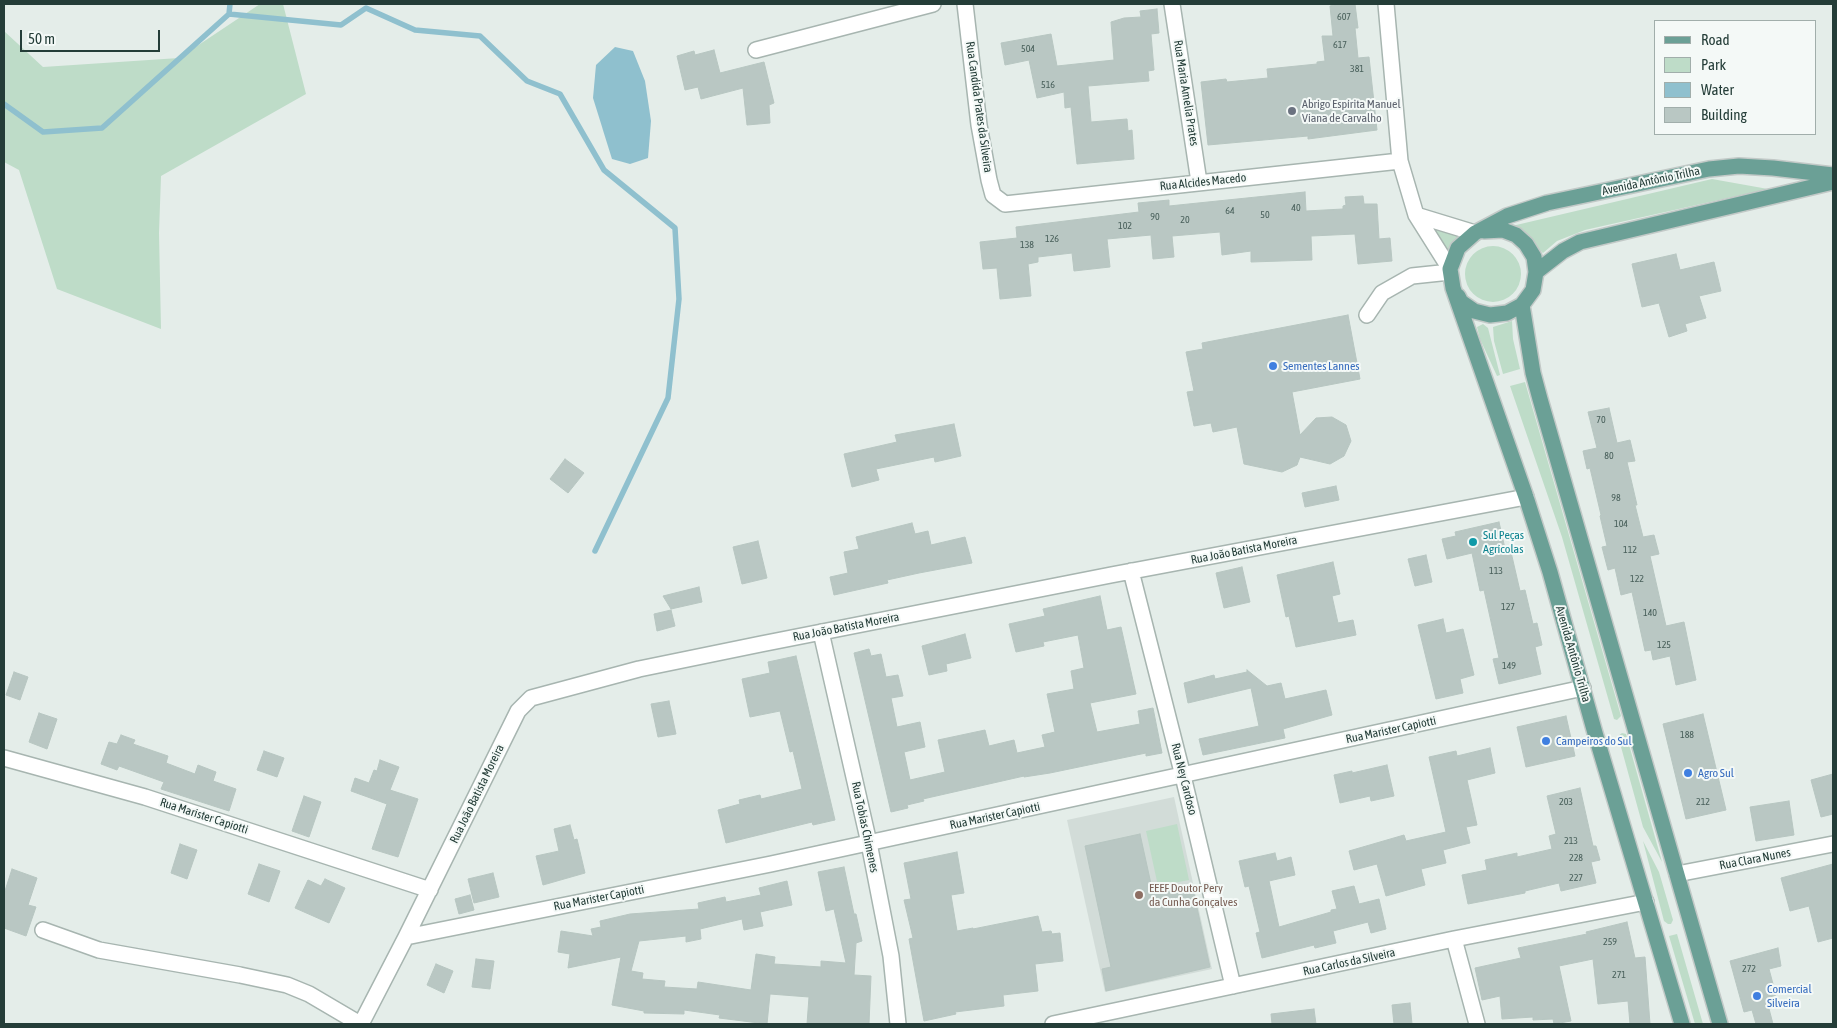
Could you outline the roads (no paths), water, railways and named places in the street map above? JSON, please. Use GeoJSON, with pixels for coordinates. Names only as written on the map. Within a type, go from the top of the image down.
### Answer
{"type":"FeatureCollection","features":[{"type":"Feature","properties":{"kind":"main road","name":"Avenida Antônio Trilha"},"geometry":{"type":"LineString","coordinates":[[1682,1024],[1550,572],[1526,497],[1453,288],[1450,270],[1458,248],[1475,233],[1507,216],[1546,203],[1709,169],[1739,166],[1833,175]]}},
{"type":"Feature","properties":{"kind":"main road"},"geometry":{"type":"LineString","coordinates":[[1536,272],[1563,251],[1580,242],[1833,182]]}},
{"type":"Feature","properties":{"kind":"main road"},"geometry":{"type":"LineString","coordinates":[[1475,233],[1488,230],[1502,230],[1516,235],[1526,244],[1534,257],[1536,272],[1533,290],[1522,305],[1537,391],[1720,1024]]}},
{"type":"Feature","properties":{"kind":"main road","name":"Avenida Antônio Trilha"},"geometry":{"type":"LineString","coordinates":[[1453,288],[1461,302],[1474,311],[1490,315],[1507,313],[1522,305]]}},
{"type":"Feature","properties":{"kind":"street"},"geometry":{"type":"LineString","coordinates":[[756,50],[933,4]]}},
{"type":"Feature","properties":{"kind":"street","name":"Rua Candida Prates da Silveira"},"geometry":{"type":"LineString","coordinates":[[965,4],[988,180],[993,195],[1005,204]]}},
{"type":"Feature","properties":{"kind":"street","name":"Rua Maria Amelia Prates"},"geometry":{"type":"LineString","coordinates":[[1172,4],[1199,182]]}},
{"type":"Feature","properties":{"kind":"street"},"geometry":{"type":"LineString","coordinates":[[1367,316],[1382,293],[1412,276],[1450,270],[1416,215],[1400,161],[1386,4]]}},
{"type":"Feature","properties":{"kind":"street","name":"Rua Alcides Macedo"},"geometry":{"type":"LineString","coordinates":[[1005,204],[1400,161]]}},
{"type":"Feature","properties":{"kind":"street"},"geometry":{"type":"LineString","coordinates":[[1416,215],[1475,233]]}},
{"type":"Feature","properties":{"kind":"street","name":"Rua João Batista Moreira"},"geometry":{"type":"LineString","coordinates":[[360,1024],[430,890],[518,711],[531,698],[639,668],[1131,571],[1526,497]]}},
{"type":"Feature","properties":{"kind":"street","name":"Rua Ney Cardoso"},"geometry":{"type":"LineString","coordinates":[[1131,571],[1234,986]]}},
{"type":"Feature","properties":{"kind":"street","name":"Rua Tobias Chimenes"},"geometry":{"type":"LineString","coordinates":[[821,632],[869,843],[891,956],[898,1024]]}},
{"type":"Feature","properties":{"kind":"street","name":"Rua Marister Capiotti"},"geometry":{"type":"LineString","coordinates":[[406,937],[869,843],[1583,688]]}},
{"type":"Feature","properties":{"kind":"street","name":"Rua Marister Capiotti"},"geometry":{"type":"LineString","coordinates":[[4,758],[145,797],[430,890]]}},
{"type":"Feature","properties":{"kind":"street","name":"Rua Clara Nunes"},"geometry":{"type":"LineString","coordinates":[[1677,874],[1833,844]]}},
{"type":"Feature","properties":{"kind":"street","name":"Rua Carlos da Silveira"},"geometry":{"type":"LineString","coordinates":[[1053,1024],[1454,939],[1646,902]]}},
{"type":"Feature","properties":{"kind":"street"},"geometry":{"type":"LineString","coordinates":[[43,930],[99,950],[240,975],[287,986],[309,994],[360,1024]]}},
{"type":"Feature","properties":{"kind":"street"},"geometry":{"type":"LineString","coordinates":[[1454,939],[1477,1024]]}},
{"type":"Feature","properties":{"kind":"water"},"geometry":{"type":"Polygon","coordinates":[[[615,47],[633,51],[645,81],[651,121],[648,158],[630,164],[612,159],[593,98],[596,65],[615,47]]]}},
{"type":"Feature","properties":{"kind":"waterway"},"geometry":{"type":"LineString","coordinates":[[229,14],[230,4]]}},
{"type":"Feature","properties":{"kind":"waterway"},"geometry":{"type":"LineString","coordinates":[[4,104],[43,132],[102,128],[229,14],[341,25],[366,8],[415,30],[480,36],[527,81],[560,94],[604,170],[675,228],[679,299],[668,398],[595,551]]}},
{"type":"Feature","properties":{"kind":"place","name":"Abrigo Espírita Manuel Viana de Carvalho"},"geometry":{"type":"Point","coordinates":[1292,111]}},
{"type":"Feature","properties":{"kind":"place","name":"Sementes Lannes"},"geometry":{"type":"Point","coordinates":[1273,366]}},
{"type":"Feature","properties":{"kind":"place","name":"Sul Peças Agrícolas"},"geometry":{"type":"Point","coordinates":[1473,542]}},
{"type":"Feature","properties":{"kind":"place","name":"Campeiros do Sul"},"geometry":{"type":"Point","coordinates":[1546,741]}},
{"type":"Feature","properties":{"kind":"place","name":"Agro Sul"},"geometry":{"type":"Point","coordinates":[1688,773]}},
{"type":"Feature","properties":{"kind":"place","name":"EEEF Doutor Pery da Cunha Gonçalves"},"geometry":{"type":"Point","coordinates":[1139,895]}},
{"type":"Feature","properties":{"kind":"place","name":"Comercial Silveira"},"geometry":{"type":"Point","coordinates":[1757,996]}}]}
